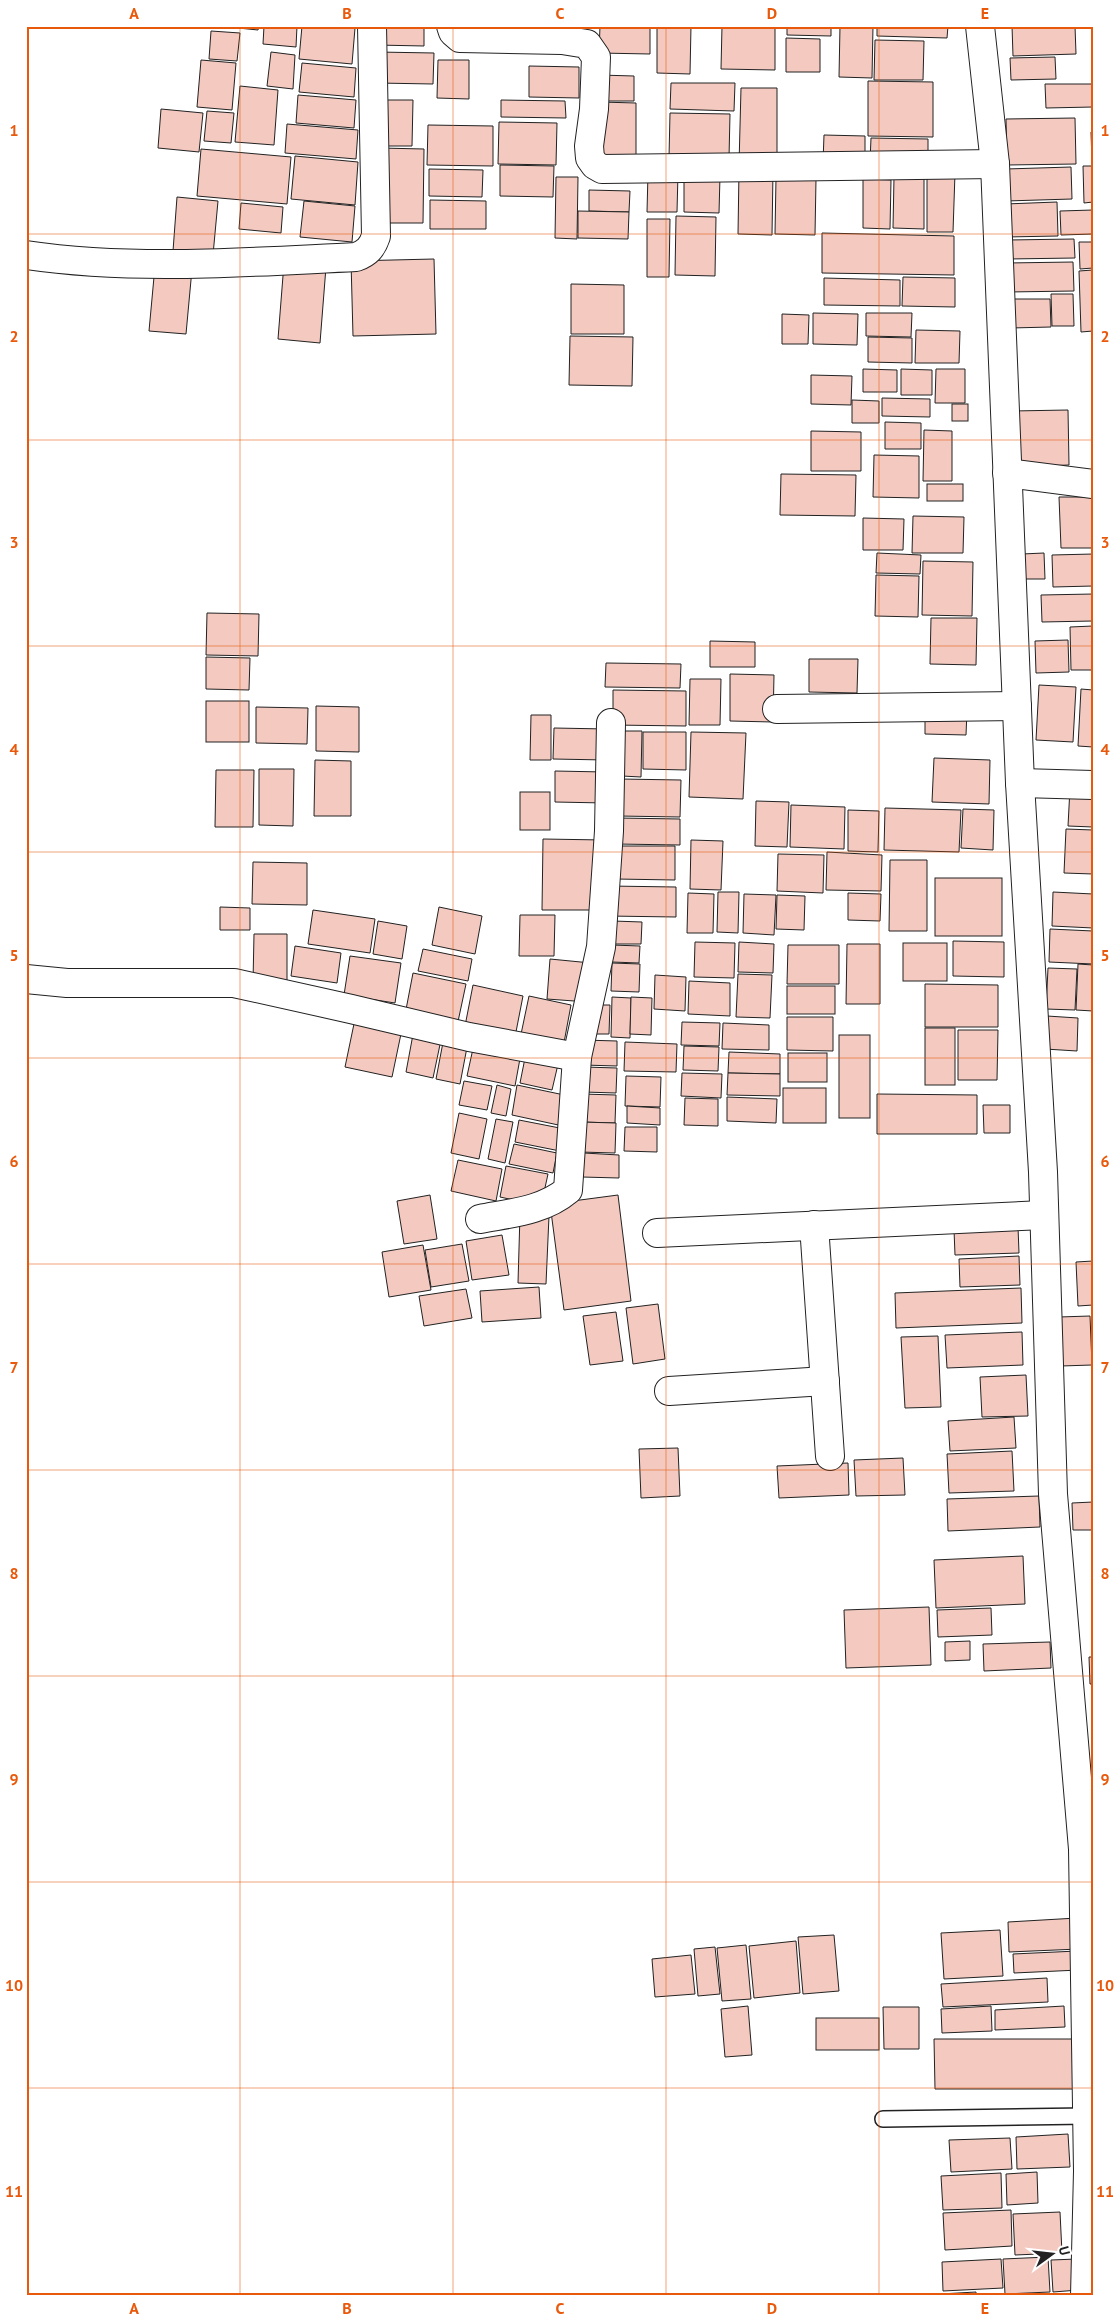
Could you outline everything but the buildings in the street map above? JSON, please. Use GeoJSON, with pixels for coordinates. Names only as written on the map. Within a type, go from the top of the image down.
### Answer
{"type":"FeatureCollection","features":[{"type":"Feature","properties":{"kind":"street"},"geometry":{"type":"LineString","coordinates":[[26,255],[60,260],[139,264],[356,258],[364,254],[373,247],[376,236],[372,26]]}},
{"type":"Feature","properties":{"kind":"street"},"geometry":{"type":"LineString","coordinates":[[451,26],[453,32],[460,38],[562,40],[587,44],[592,48],[596,57],[594,109],[589,146],[590,158],[602,170],[995,164]]}},
{"type":"Feature","properties":{"kind":"street"},"geometry":{"type":"LineString","coordinates":[[980,26],[995,164],[1020,783],[1044,1215],[1053,1494],[1088,1849],[1087,2116],[1090,2171],[1085,2296]]}},
{"type":"Feature","properties":{"kind":"street"},"geometry":{"type":"LineString","coordinates":[[1007,473],[1093,484]]}},
{"type":"Feature","properties":{"kind":"street"},"geometry":{"type":"LineString","coordinates":[[777,709],[1018,706]]}},
{"type":"Feature","properties":{"kind":"street"},"geometry":{"type":"LineString","coordinates":[[480,1219],[542,1207],[556,1200],[568,1190],[578,1057],[601,947],[609,831],[611,723]]}},
{"type":"Feature","properties":{"kind":"street"},"geometry":{"type":"LineString","coordinates":[[1020,783],[1093,785]]}},
{"type":"Feature","properties":{"kind":"street"},"geometry":{"type":"LineString","coordinates":[[26,979],[66,983],[234,983],[352,1008],[469,1037],[578,1057]]}},
{"type":"Feature","properties":{"kind":"street"},"geometry":{"type":"LineString","coordinates":[[657,1233],[1044,1215]]}},
{"type":"Feature","properties":{"kind":"street"},"geometry":{"type":"LineString","coordinates":[[814,1225],[830,1456]]}},
{"type":"Feature","properties":{"kind":"street"},"geometry":{"type":"LineString","coordinates":[[669,1391],[825,1381]]}},
{"type":"Feature","properties":{"kind":"lane"},"geometry":{"type":"LineString","coordinates":[[883,2119],[1087,2116]]}}]}
